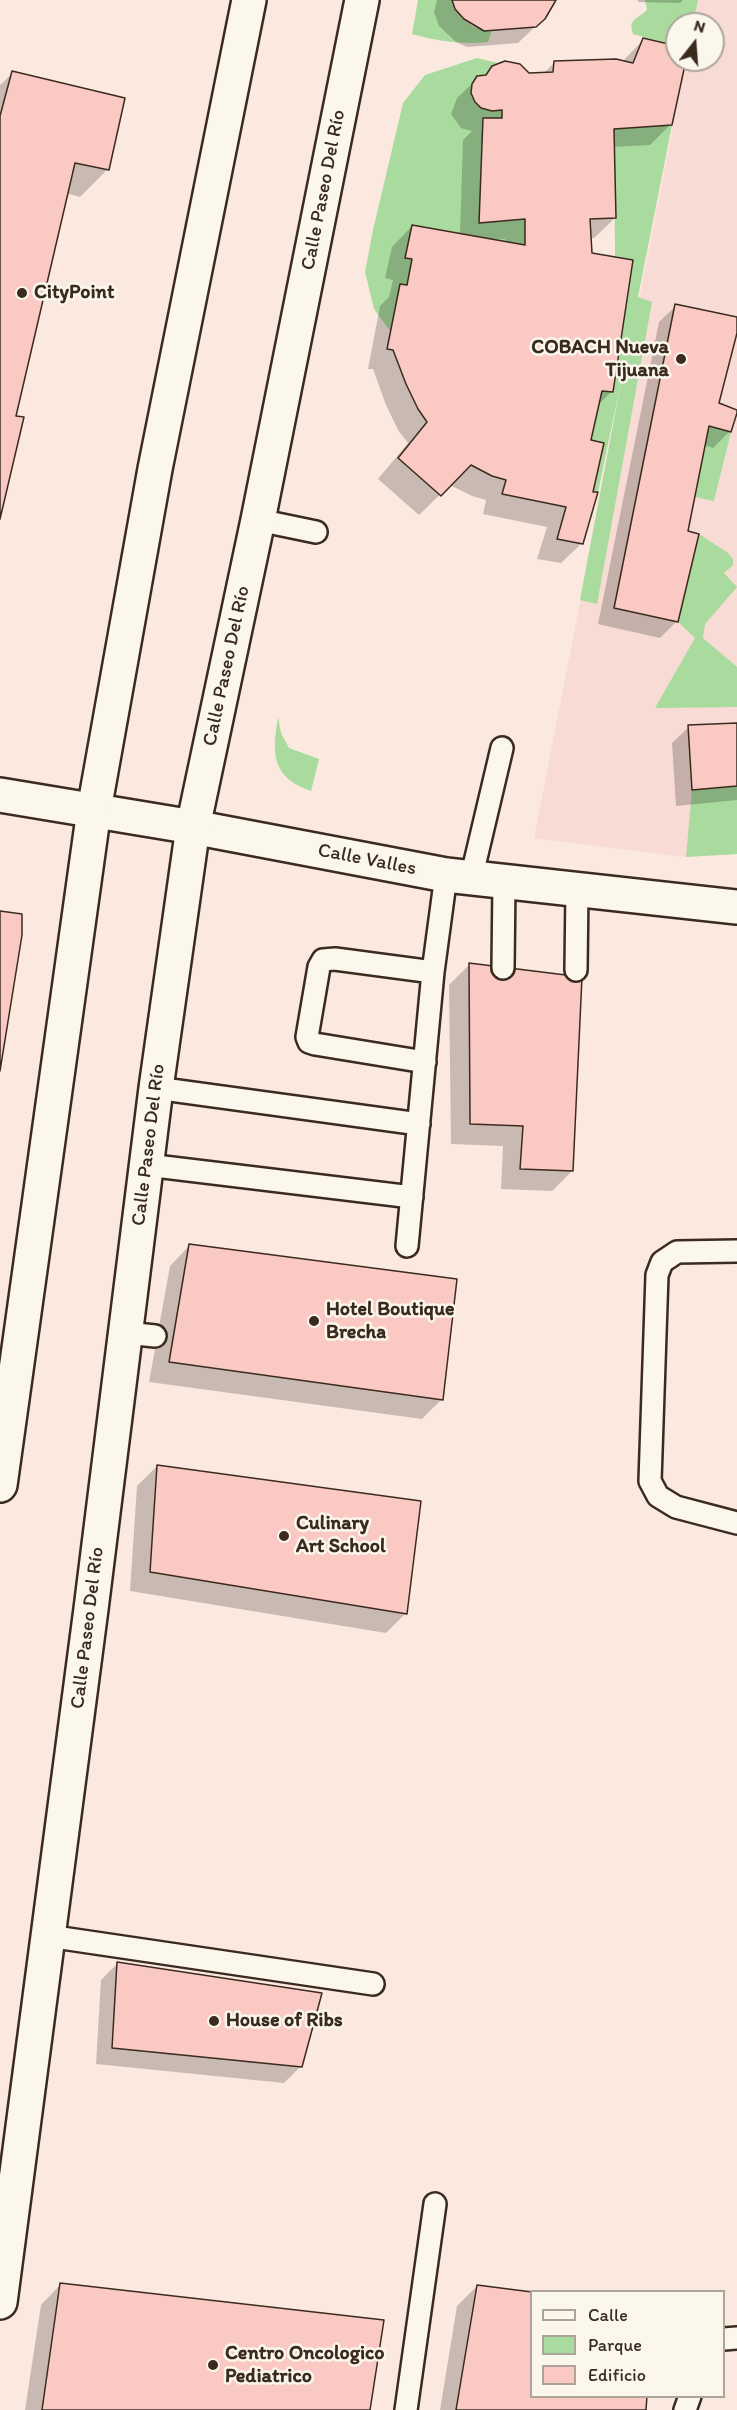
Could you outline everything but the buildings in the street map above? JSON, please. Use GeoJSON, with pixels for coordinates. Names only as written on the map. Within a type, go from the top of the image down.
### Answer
{"type":"FeatureCollection","features":[{"type":"Feature","properties":{"kind":"main road"},"geometry":{"type":"LineString","coordinates":[[0,1485],[6,1395],[94,810],[155,468],[249,0]]}},
{"type":"Feature","properties":{"kind":"main road","name":"Calle Paseo Del Río"},"geometry":{"type":"LineString","coordinates":[[0,2301],[48,1936],[141,1335],[147,1165],[193,827],[258,520],[362,0]]}},
{"type":"Feature","properties":{"kind":"main road","name":"Calle Valles"},"geometry":{"type":"LineString","coordinates":[[0,795],[193,827],[459,877],[737,907]]}},
{"type":"Feature","properties":{"kind":"lane"},"geometry":{"type":"LineString","coordinates":[[258,520],[316,532]]}},
{"type":"Feature","properties":{"kind":"lane"},"geometry":{"type":"LineString","coordinates":[[408,1246],[433,972],[459,877],[502,748]]}},
{"type":"Feature","properties":{"kind":"lane"},"geometry":{"type":"LineString","coordinates":[[503,968],[504,882]]}},
{"type":"Feature","properties":{"kind":"lane"},"geometry":{"type":"LineString","coordinates":[[576,970],[577,890]]}},
{"type":"Feature","properties":{"kind":"lane"},"geometry":{"type":"LineString","coordinates":[[425,1062],[315,1044],[309,1042],[307,1037],[319,968],[323,960],[335,959],[433,972]]}},
{"type":"Feature","properties":{"kind":"lane"},"geometry":{"type":"LineString","coordinates":[[156,1088],[419,1124]]}},
{"type":"Feature","properties":{"kind":"lane"},"geometry":{"type":"LineString","coordinates":[[147,1165],[412,1197]]}},
{"type":"Feature","properties":{"kind":"lane"},"geometry":{"type":"LineString","coordinates":[[737,1251],[677,1252],[662,1262],[657,1275],[650,1481],[657,1496],[676,1507],[737,1523]]}},
{"type":"Feature","properties":{"kind":"lane"},"geometry":{"type":"LineString","coordinates":[[48,1936],[373,1984]]}},
{"type":"Feature","properties":{"kind":"lane"},"geometry":{"type":"LineString","coordinates":[[406,2410],[435,2204]]}},
{"type":"Feature","properties":{"kind":"shaded area","name":"COBACH Nueva Tijuana"},"geometry":{"type":"Polygon","coordinates":[[[698,0],[737,0],[737,854],[686,857],[534,838],[684,72],[725,72],[725,12],[696,12],[698,0]]]}},
{"type":"Feature","properties":{"kind":"green space"},"geometry":{"type":"Polygon","coordinates":[[[418,0],[452,0],[458,12],[467,22],[479,29],[492,30],[488,42],[450,42],[412,34],[418,0]]]}},
{"type":"Feature","properties":{"kind":"green space"},"geometry":{"type":"Polygon","coordinates":[[[645,0],[698,0],[696,12],[665,12],[665,43],[633,34],[634,20],[647,10],[645,0]]]}},
{"type":"Feature","properties":{"kind":"green space"},"geometry":{"type":"Polygon","coordinates":[[[477,58],[498,63],[492,66],[486,75],[477,76],[473,84],[472,97],[475,102],[486,109],[502,110],[502,118],[483,119],[479,222],[525,219],[525,245],[412,225],[405,257],[412,259],[407,285],[400,284],[391,332],[374,309],[365,272],[403,103],[425,75],[477,58]]]}},
{"type":"Feature","properties":{"kind":"green space"},"geometry":{"type":"Polygon","coordinates":[[[672,125],[638,297],[652,302],[597,604],[580,600],[621,382],[598,492],[593,492],[604,443],[591,440],[602,391],[613,392],[633,260],[615,256],[614,129],[672,125]]]}},
{"type":"Feature","properties":{"kind":"green space"},"geometry":{"type":"Polygon","coordinates":[[[709,426],[731,432],[714,501],[695,497],[709,426]]]}},
{"type":"Feature","properties":{"kind":"green space"},"geometry":{"type":"Polygon","coordinates":[[[699,534],[728,553],[733,559],[733,565],[724,573],[737,587],[705,624],[703,638],[737,667],[737,707],[655,708],[695,638],[678,622],[699,534]]]}},
{"type":"Feature","properties":{"kind":"green space"},"geometry":{"type":"Polygon","coordinates":[[[278,717],[281,733],[289,748],[319,759],[311,791],[288,779],[277,763],[275,742],[278,717]]]}},
{"type":"Feature","properties":{"kind":"green space"},"geometry":{"type":"Polygon","coordinates":[[[737,786],[737,854],[686,857],[692,790],[737,786]]]}},
{"type":"Feature","properties":{"kind":"place","name":"CityPoint"},"geometry":{"type":"Point","coordinates":[22,293]}},
{"type":"Feature","properties":{"kind":"place","name":"COBACH Nueva Tijuana"},"geometry":{"type":"Point","coordinates":[681,359]}},
{"type":"Feature","properties":{"kind":"place","name":"Hotel Boutique Brecha"},"geometry":{"type":"Point","coordinates":[314,1321]}},
{"type":"Feature","properties":{"kind":"place","name":"Culinary Art School"},"geometry":{"type":"Point","coordinates":[284,1536]}},
{"type":"Feature","properties":{"kind":"place","name":"House of Ribs"},"geometry":{"type":"Point","coordinates":[214,2021]}},
{"type":"Feature","properties":{"kind":"place","name":"Centro Oncologico Pediatrico"},"geometry":{"type":"Point","coordinates":[213,2365]}}]}
